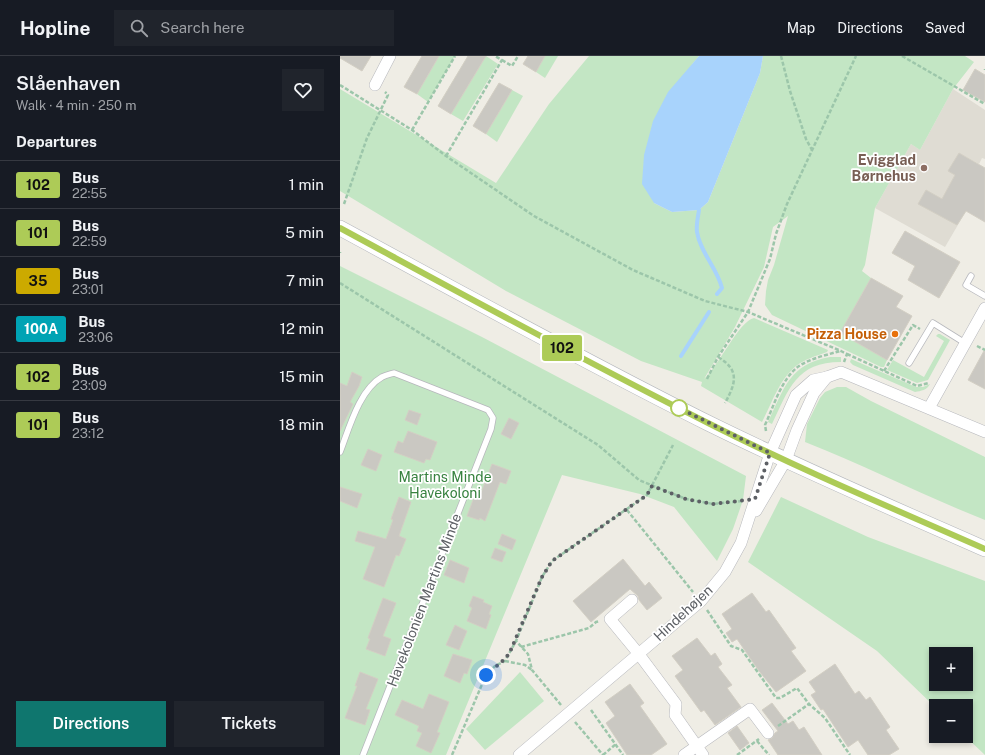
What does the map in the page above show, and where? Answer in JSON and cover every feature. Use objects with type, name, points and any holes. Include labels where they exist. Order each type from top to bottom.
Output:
[{"type":"main road","points":[[340,228],[568,351],[707,422],[770,453],[985,549]]},
{"type":"street","points":[[375,84],[390,56]]},
{"type":"street","points":[[929,408],[985,308]]},
{"type":"street","points":[[841,372],[985,432]]},
{"type":"street","name":"Hindehøjen","points":[[519,755],[701,601],[725,572],[741,543],[770,453],[796,395],[814,380],[841,372]]},
{"type":"street","name":"Hindehøjen","points":[[746,527],[786,460],[797,430],[814,393],[827,377]]},
{"type":"street","points":[[632,600],[610,619],[638,653],[676,704],[675,714],[700,750]]},
{"type":"street","points":[[684,755],[700,750],[750,708],[768,733]]},
{"type":"lane","points":[[971,276],[966,285],[985,296]]},
{"type":"lane","points":[[909,363],[933,323],[965,343]]},
{"type":"lane","name":"Havekolonien Martins Minde","points":[[340,452],[357,408],[366,392],[382,377],[394,373],[488,410],[493,418],[491,429],[363,755]]},
{"type":"path","points":[[412,130],[455,56]]},
{"type":"path","points":[[495,56],[512,66],[518,56]]},
{"type":"path","points":[[781,56],[792,98],[806,139],[812,150]]},
{"type":"path","points":[[707,379],[718,357],[748,312],[770,259],[776,234],[787,204],[856,56]]},
{"type":"path","points":[[902,56],[985,104]]},
{"type":"path","points":[[446,156],[502,60]]},
{"type":"path","points":[[344,204],[367,138],[388,95],[375,84]]},
{"type":"path","points":[[340,85],[412,130],[446,156],[534,216],[633,270],[705,301],[748,312],[847,354],[841,372]]},
{"type":"path","points":[[340,283],[598,445],[640,480],[686,499],[713,504],[755,499]]},
{"type":"path","points":[[884,371],[913,325],[928,333]]},
{"type":"path","points":[[718,357],[727,362],[733,372],[735,382],[725,403]]},
{"type":"path","points":[[452,755],[486,675],[495,666],[505,660],[516,641],[542,577],[552,561],[647,495],[673,445]]},
{"type":"path","points":[[627,510],[701,601],[731,646],[742,650],[776,698],[780,698],[796,688],[809,704],[825,718],[850,755]]},
{"type":"path","points":[[521,647],[589,628],[596,622],[610,619]]},
{"type":"path","points":[[516,641],[528,654],[532,670]]},
{"type":"path","points":[[505,660],[525,665],[532,670],[603,755],[616,744]]},
{"type":"path","points":[[589,708],[623,755]]},
{"type":"path","points":[[757,741],[769,755]]},
{"type":"shaded area","name":"Evigglad Børnehus","points":[[953,89],[985,110],[985,159],[982,158],[979,164],[959,153],[949,171],[955,175],[946,192],[969,206],[945,247],[875,208],[911,144],[920,150]]},
{"type":"green space","points":[[439,56],[455,56],[428,102],[417,94]]},
{"type":"green space","points":[[486,56],[498,64],[463,121],[451,114]]},
{"type":"green space","points":[[545,56],[558,56],[545,78],[536,72]]},
{"type":"green space","points":[[589,56],[699,56],[690,67],[654,203],[672,212],[699,210],[708,202],[760,73],[763,56],[965,56],[974,62],[953,89],[920,150],[911,144],[875,208],[865,265],[862,271],[871,278],[840,333],[887,360],[884,367],[881,367],[772,315],[765,305],[768,280],[774,265],[788,216],[773,227],[764,267],[735,327],[704,379],[716,365],[735,335],[748,321],[754,318],[828,350],[827,352],[803,361],[790,372],[776,392],[762,422],[701,386],[702,382],[641,361],[506,291],[340,191],[340,89],[496,183],[549,104]]},
{"type":"green space","points":[[512,90],[523,96],[497,142],[486,134]]},
{"type":"green space","name":"Martins Minde Havekoloni","points":[[340,266],[482,337],[746,476],[743,500],[733,529],[717,561],[674,507],[640,494],[562,475],[446,755],[340,755]]},
{"type":"green space","points":[[938,334],[950,340],[928,380],[917,383],[887,370],[893,360],[924,377],[944,341],[936,336]]},
{"type":"green space","points":[[830,357],[841,357],[841,362],[826,363],[804,372],[789,389],[772,424],[768,422],[784,389],[797,372],[805,365],[816,360]]},
{"type":"green space","points":[[851,359],[916,387],[923,387],[930,384],[926,389],[915,392],[853,365],[850,362]]},
{"type":"green space","points":[[837,387],[846,387],[871,401],[985,457],[985,520],[805,442],[807,424],[820,398],[825,392]]},
{"type":"green space","points":[[781,497],[868,537],[985,581],[985,755],[972,743],[973,699],[929,699],[929,701],[877,651],[748,562]]},
{"type":"green space","points":[[520,672],[544,701],[485,750],[466,729]]},
{"type":"water","points":[[699,56],[763,56],[760,73],[708,202],[699,210],[672,212],[654,203],[642,184],[644,155],[653,121],[668,92]]},
{"type":"building","points":[[340,56],[371,56],[362,71],[340,58]]},
{"type":"building","points":[[422,56],[439,56],[417,94],[404,87]]},
{"type":"building","points":[[468,56],[486,56],[451,114],[438,106]]},
{"type":"building","points":[[528,56],[545,56],[536,72],[523,64]]},
{"type":"building","points":[[975,69],[985,75],[985,102],[963,90]]},
{"type":"building","points":[[499,83],[512,90],[486,134],[473,126]]},
{"type":"building","points":[[959,153],[985,168],[985,222],[966,211],[957,225],[918,204],[926,190],[942,199],[955,175],[948,171]]},
{"type":"building","points":[[905,231],[960,262],[939,298],[908,280],[915,266],[892,253]]},
{"type":"building","points":[[871,278],[903,296],[896,307],[912,316],[887,360],[840,333]]},
{"type":"building","points":[[985,349],[985,389],[968,380]]},
{"type":"building","points":[[352,372],[362,377],[350,402],[353,404],[340,431],[340,383],[347,386]]},
{"type":"building","points":[[409,410],[421,414],[417,425],[405,420]]},
{"type":"building","points":[[509,418],[519,423],[511,439],[501,434]]},
{"type":"building","points":[[408,431],[437,442],[430,460],[426,459],[424,463],[394,452],[398,441],[403,443]]},
{"type":"building","points":[[368,449],[382,455],[376,471],[361,465]]},
{"type":"building","points":[[492,464],[511,471],[506,484],[500,482],[485,521],[480,518],[479,520],[467,516],[476,492],[481,493]]},
{"type":"building","points":[[340,487],[362,494],[357,508],[340,501]]},
{"type":"building","points":[[399,497],[411,502],[399,536],[406,539],[399,556],[396,555],[384,587],[363,579],[375,547],[355,541],[358,531],[386,539]]},
{"type":"building","points":[[502,534],[516,540],[512,550],[498,544]]},
{"type":"building","points":[[495,548],[506,552],[502,562],[491,558]]},
{"type":"building","points":[[623,559],[645,586],[649,582],[662,598],[647,610],[639,600],[638,596],[630,589],[591,622],[573,601]]},
{"type":"building","points":[[450,560],[469,568],[464,583],[444,575]]},
{"type":"building","points":[[752,593],[766,612],[769,610],[796,648],[791,651],[806,671],[776,692],[759,671],[737,639],[732,642],[726,633],[732,629],[722,614]]},
{"type":"building","points":[[473,596],[484,600],[483,602],[492,606],[489,614],[491,615],[486,629],[467,621],[472,608],[469,606]]},
{"type":"building","points":[[383,598],[396,603],[383,636],[391,639],[385,656],[366,649],[370,639],[368,638]]},
{"type":"building","points":[[455,625],[467,631],[459,650],[446,645]]},
{"type":"building","points":[[697,638],[711,656],[715,653],[722,664],[718,667],[732,685],[727,688],[741,707],[715,725],[704,710],[701,712],[675,676],[683,670],[672,656]]},
{"type":"building","points":[[453,654],[472,660],[467,674],[464,673],[460,683],[444,676]]},
{"type":"building","points":[[835,664],[855,694],[859,691],[866,700],[870,697],[890,727],[886,730],[899,749],[889,755],[868,755],[858,740],[848,747],[823,709],[821,710],[811,695],[816,692],[809,682]]},
{"type":"building","points":[[360,672],[378,679],[366,709],[370,710],[365,725],[345,718],[357,686],[355,686]]},
{"type":"building","points":[[630,684],[644,703],[640,706],[667,744],[651,755],[627,755],[606,723],[615,716],[605,702]]},
{"type":"building","points":[[429,694],[449,702],[437,732],[440,733],[431,753],[416,746],[422,733],[417,731],[419,726],[395,715],[402,700],[423,709]]},
{"type":"building","points":[[772,703],[788,724],[793,721],[799,730],[804,727],[822,755],[778,755],[768,740],[778,731],[762,710]]},
{"type":"building","points":[[737,726],[749,743],[740,750],[728,733]]},
{"type":"waterway","points":[[699,210],[697,232],[701,246],[720,281],[722,288],[717,294]]},
{"type":"waterway","points":[[681,356],[709,312]]},
{"type":"bus line","name":"102","points":[[340,228],[568,351],[707,422],[778,457],[985,549]]},
{"type":"place","name":"Evigglad Børnehus","points":[[924,168]]},
{"type":"place","name":"Pizza House","points":[[895,334]]},
{"type":"route","points":[[486,675],[495,666],[505,660],[510,652],[516,641],[542,577],[552,561],[627,510],[647,495],[652,486],[686,499],[713,504],[755,499],[770,453],[679,408]]}]
